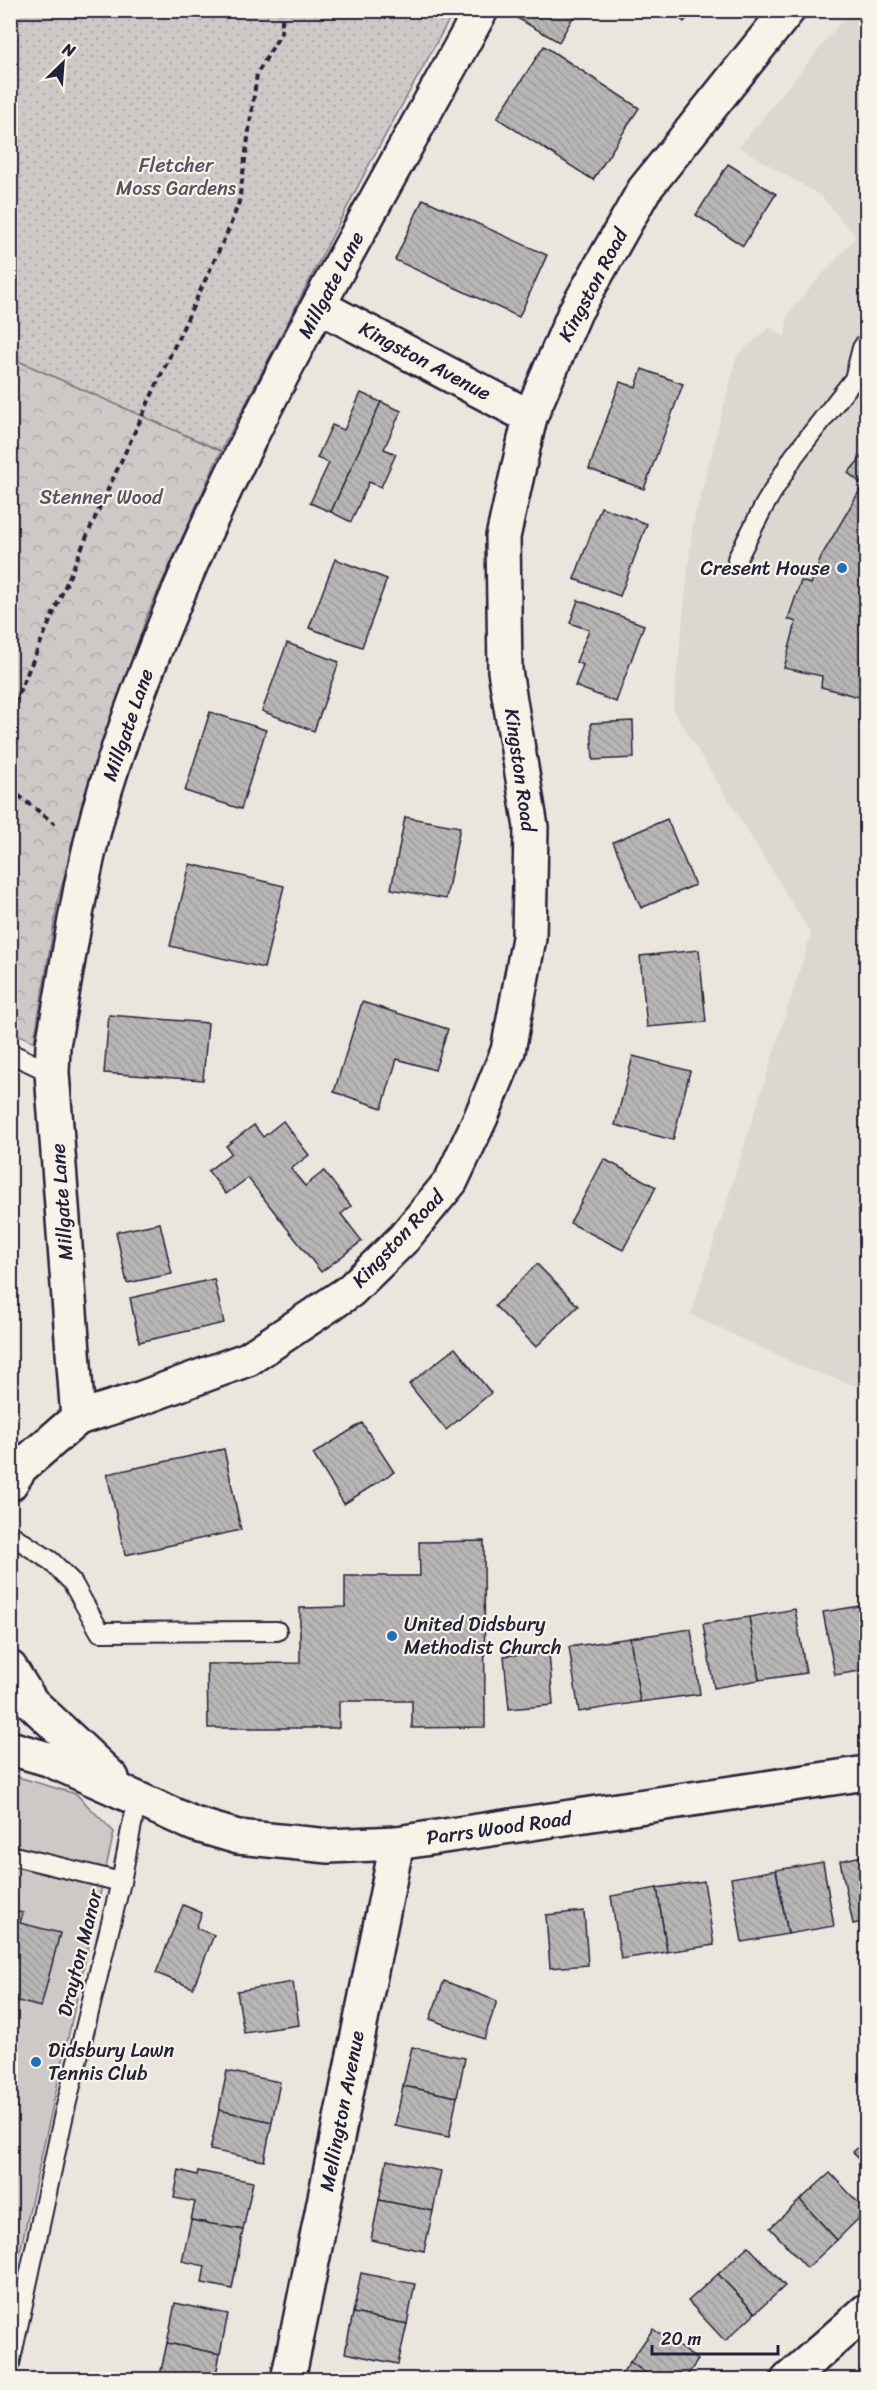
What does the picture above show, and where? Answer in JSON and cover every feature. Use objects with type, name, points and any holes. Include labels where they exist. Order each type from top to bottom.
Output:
[{"type":"street","name":"Millgate Lane","points":[[78,1418],[52,1073],[53,1045],[89,851],[105,790],[145,675],[184,578],[240,459],[319,306],[481,10]]},
{"type":"street","name":"Kingston Road","points":[[78,1418],[139,1399],[248,1359],[350,1291],[404,1238],[451,1181],[481,1117],[508,1050],[529,938],[531,827],[505,671],[503,537],[530,417],[575,312],[644,190],[788,10]]},
{"type":"street","name":"Kingston Avenue","points":[[319,306],[530,417]]},
{"type":"street","points":[[10,1484],[21,1467],[78,1418]]},
{"type":"street","name":"Parrs Wood Road","points":[[10,1668],[31,1702],[102,1770],[137,1798]]},
{"type":"street","name":"Parrs Wood Road","points":[[10,1748],[48,1759],[194,1824],[238,1837],[329,1845],[397,1843],[867,1773]]},
{"type":"street","name":"Mellington Avenue","points":[[288,2379],[397,1843]]},
{"type":"street","points":[[788,2379],[867,2311]]},
{"type":"lane","points":[[736,559],[794,456],[854,379],[862,348],[867,342]]},
{"type":"lane","points":[[10,1053],[52,1073]]},
{"type":"lane","points":[[10,1534],[51,1561],[72,1582],[100,1632],[278,1630]]},
{"type":"lane","name":"Drayton Manor","points":[[10,2364],[64,2114],[121,1882],[137,1798]]},
{"type":"lane","points":[[10,1855],[121,1882]]},
{"type":"path","points":[[10,713],[97,513],[228,231],[239,202],[257,74],[281,33],[283,10]]},
{"type":"path","points":[[10,789],[89,851]]},
{"type":"shaded area","points":[[850,11],[866,11],[866,1389],[806,1369],[691,1315],[811,934],[673,710],[693,524],[737,355],[770,327],[785,337],[788,313],[856,237],[821,196],[739,147]]},
{"type":"green space","name":"Fletcher Moss Gardens","points":[[11,11],[454,11],[370,163],[221,451],[16,360],[11,415]]},
{"type":"green space","name":"Stenner Wood","points":[[16,360],[221,451],[149,611],[95,762],[58,900],[34,1042],[11,1031],[10,415]]},
{"type":"green space","name":"Didsbury Lawn Tennis Club","points":[[11,1775],[76,1794],[114,1832],[11,2292]]},
{"type":"building","points":[[509,10],[577,10],[559,42],[508,13]]},
{"type":"building","points":[[669,10],[694,10],[684,22]]},
{"type":"building","points":[[544,46],[639,108],[593,180],[497,118]]},
{"type":"building","points":[[728,164],[776,194],[743,246],[696,215]]},
{"type":"building","points":[[423,199],[547,255],[519,317],[395,260]]},
{"type":"building","points":[[642,369],[683,384],[644,489],[589,469],[620,382],[636,387]]},
{"type":"building","points":[[361,393],[381,402],[331,512],[310,503],[329,463],[317,458],[332,425],[344,430]]},
{"type":"building","points":[[381,402],[401,411],[384,449],[396,454],[381,487],[369,482],[351,522],[331,512]]},
{"type":"building","name":"Cresent House","points":[[866,452],[866,687],[861,686],[859,697],[821,687],[822,676],[784,668],[796,622],[788,619],[801,581],[811,584],[822,555],[863,485],[848,473]]},
{"type":"building","points":[[601,507],[647,524],[620,596],[574,579]]},
{"type":"building","points":[[335,559],[387,579],[362,647],[309,628]]},
{"type":"building","points":[[578,600],[644,625],[616,702],[575,686],[583,665],[576,662],[589,630],[570,623]]},
{"type":"building","points":[[287,643],[339,662],[314,731],[262,711]]},
{"type":"building","points":[[210,712],[266,730],[241,809],[185,791]]},
{"type":"building","points":[[633,721],[634,758],[593,760],[591,723]]},
{"type":"building","points":[[405,817],[460,827],[446,899],[391,889]]},
{"type":"building","points":[[667,819],[695,885],[641,908],[613,842]]},
{"type":"building","points":[[190,864],[284,886],[264,968],[170,946]]},
{"type":"building","points":[[699,950],[706,1022],[647,1027],[640,956]]},
{"type":"building","points":[[362,1002],[448,1029],[435,1070],[397,1059],[382,1108],[334,1092]]},
{"type":"building","points":[[109,1015],[208,1023],[203,1080],[104,1073]]},
{"type":"building","points":[[633,1056],[690,1071],[673,1140],[615,1125]]},
{"type":"building","points":[[283,1121],[309,1155],[291,1169],[305,1186],[324,1171],[351,1206],[341,1214],[362,1241],[321,1272],[248,1178],[226,1194],[208,1171],[231,1153],[226,1146],[254,1125],[263,1137]]},
{"type":"building","points":[[604,1159],[656,1187],[623,1250],[570,1223]]},
{"type":"building","points":[[160,1223],[172,1274],[127,1283],[116,1232]]},
{"type":"building","points":[[537,1264],[578,1306],[536,1347],[495,1306]]},
{"type":"building","points":[[214,1279],[224,1323],[139,1342],[130,1298]]},
{"type":"building","points":[[455,1348],[491,1393],[446,1430],[409,1384]]},
{"type":"building","points":[[362,1423],[394,1472],[344,1504],[313,1454]]},
{"type":"building","points":[[224,1449],[241,1530],[125,1555],[107,1474]]},
{"type":"building","name":"United Didsbury Methodist Church","points":[[484,1541],[485,1727],[412,1728],[412,1701],[339,1701],[339,1728],[208,1728],[207,1664],[300,1663],[300,1608],[345,1607],[345,1576],[420,1576],[419,1542]]},
{"type":"building","points":[[866,1605],[866,1670],[835,1675],[823,1612]]},
{"type":"building","points":[[795,1609],[806,1673],[759,1680],[749,1617]]},
{"type":"building","points":[[749,1617],[759,1680],[714,1688],[703,1624]]},
{"type":"building","points":[[691,1629],[700,1694],[640,1702],[630,1638]]},
{"type":"building","points":[[630,1638],[640,1702],[579,1712],[569,1647]]},
{"type":"building","points":[[549,1652],[553,1705],[509,1709],[504,1656]]},
{"type":"building","points":[[866,1855],[866,1921],[853,1924],[840,1861]]},
{"type":"building","points":[[823,1862],[834,1926],[788,1934],[776,1870]]},
{"type":"building","points":[[776,1870],[788,1934],[742,1942],[731,1878]]},
{"type":"building","points":[[704,1881],[714,1945],[667,1952],[657,1888]]},
{"type":"building","points":[[657,1888],[667,1952],[621,1959],[611,1896]]},
{"type":"building","points":[[183,1905],[202,1913],[196,1928],[214,1935],[193,1988],[156,1973]]},
{"type":"building","points":[[10,1910],[23,1913],[20,1923],[60,1933],[41,2007],[10,1999]]},
{"type":"building","points":[[584,1911],[588,1965],[550,1968],[546,1915]]},
{"type":"building","points":[[444,1981],[497,2001],[484,2039],[430,2019]]},
{"type":"building","points":[[293,1982],[299,2025],[244,2033],[237,1991]]},
{"type":"building","points":[[412,2047],[465,2058],[457,2097],[403,2086]]},
{"type":"building","points":[[227,2071],[280,2082],[272,2122],[219,2110]]},
{"type":"building","points":[[403,2086],[457,2097],[449,2137],[395,2126]]},
{"type":"building","points":[[219,2110],[272,2122],[264,2161],[210,2150]]},
{"type":"building","points":[[866,2140],[866,2168],[853,2152]]},
{"type":"building","points":[[387,2160],[441,2171],[433,2211],[379,2200]]},
{"type":"building","points":[[179,2170],[197,2175],[198,2171],[253,2182],[243,2230],[191,2220],[195,2202],[174,2198]]},
{"type":"building","points":[[830,2173],[866,2211],[837,2240],[800,2200]]},
{"type":"building","points":[[379,2200],[433,2211],[424,2251],[371,2240]]},
{"type":"building","points":[[800,2200],[837,2240],[807,2268],[770,2228]]},
{"type":"building","points":[[191,2220],[243,2230],[232,2289],[202,2283],[205,2266],[182,2261]]},
{"type":"building","points":[[748,2246],[785,2286],[755,2313],[718,2274]]},
{"type":"building","points":[[361,2273],[415,2284],[407,2324],[353,2313]]},
{"type":"building","points":[[718,2274],[755,2313],[725,2341],[688,2301]]},
{"type":"building","points":[[175,2303],[228,2314],[220,2354],[167,2343]]},
{"type":"building","points":[[353,2313],[407,2324],[398,2364],[345,2353]]},
{"type":"building","points":[[653,2329],[698,2360],[684,2380],[655,2380],[630,2362]]},
{"type":"building","points":[[167,2343],[220,2354],[215,2380],[159,2380]]},
{"type":"building","points":[[630,2362],[655,2380],[617,2380]]},
{"type":"building","points":[[865,2365],[866,2380],[851,2380]]},
{"type":"place","name":"Cresent House","points":[[842,568]]},
{"type":"place","name":"United Didsbury Methodist Church","points":[[392,1636]]},
{"type":"place","name":"Didsbury Lawn Tennis Club","points":[[36,2062]]}]
